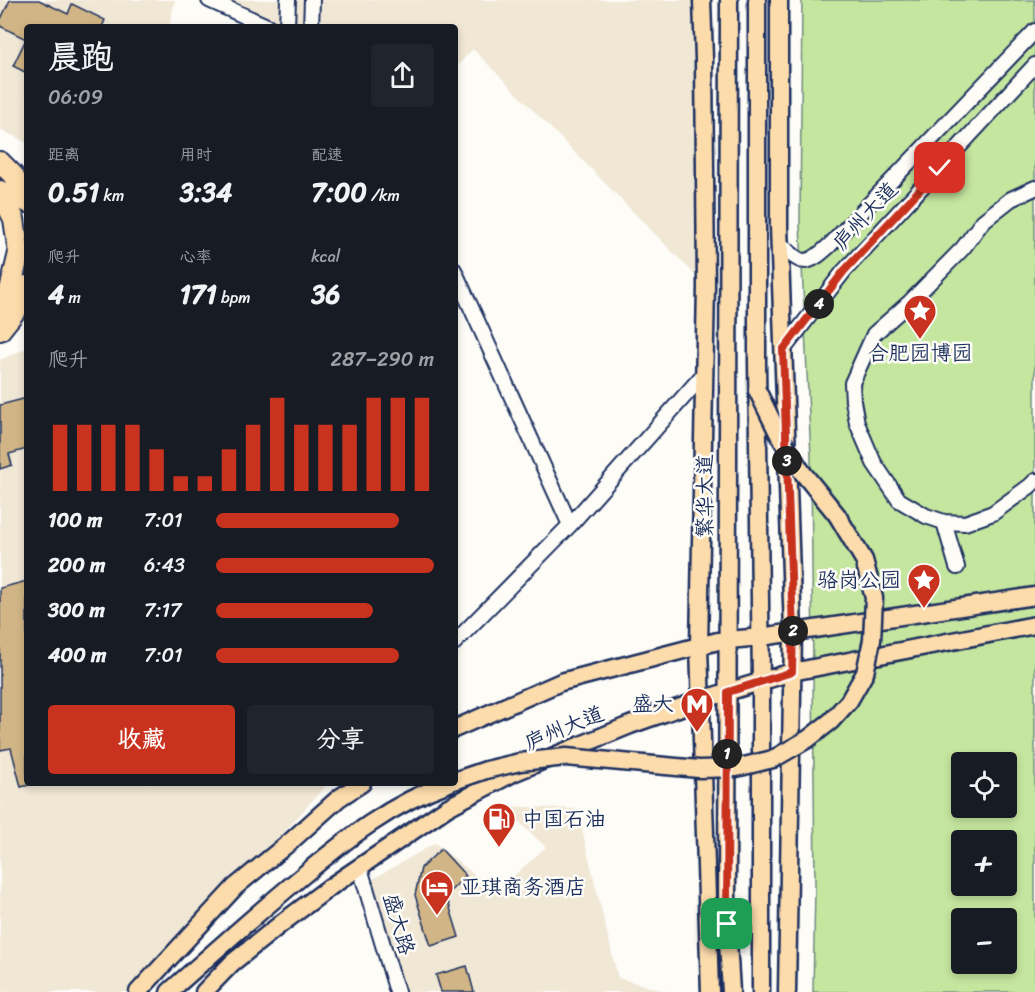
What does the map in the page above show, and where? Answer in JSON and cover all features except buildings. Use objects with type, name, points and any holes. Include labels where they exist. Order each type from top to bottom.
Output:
[{"type":"highway","points":[[0,162],[13,175],[24,196]]},
{"type":"highway","points":[[0,191],[14,219],[19,253],[10,290],[0,306]]},
{"type":"highway","points":[[0,330],[20,305],[24,294]]},
{"type":"main road","points":[[702,0],[706,286],[699,646],[710,992]]},
{"type":"main road","points":[[704,59],[707,0]]},
{"type":"main road","name":"繁华大道","points":[[729,0],[727,924],[731,992]]},
{"type":"main road","points":[[757,0],[757,390],[761,637],[760,992]]},
{"type":"main road","points":[[779,0],[780,243],[793,632],[787,992]]},
{"type":"main road","points":[[458,780],[520,762],[566,757],[699,769],[736,768],[773,759],[808,739],[831,721],[849,701],[865,673],[872,640],[874,598],[864,560],[837,515],[802,472],[780,437],[757,390]]},
{"type":"main road","name":"庐州大道","points":[[458,727],[561,681],[718,641],[761,637],[1035,596]]},
{"type":"main road","name":"庐州大道","points":[[204,992],[232,963],[330,887],[448,807],[515,772],[630,725],[792,672],[1035,626]]},
{"type":"main road","points":[[138,992],[235,888],[354,786]]},
{"type":"main road","points":[[169,992],[260,911],[341,844],[394,807],[441,786]]},
{"type":"street","points":[[210,0],[262,24]]},
{"type":"street","points":[[287,24],[288,0]]},
{"type":"street","points":[[311,24],[312,0]]},
{"type":"street","name":"庐州大道","points":[[780,243],[801,260],[807,262],[815,258],[1035,31]]},
{"type":"street","name":"庐州大道","points":[[783,350],[844,271],[1035,65]]},
{"type":"street","points":[[1035,188],[1011,199],[983,221],[963,248],[910,302],[874,334],[852,383],[858,423],[874,463],[899,500],[926,516],[944,522],[964,523],[993,513],[1035,480]]},
{"type":"street","points":[[458,279],[570,525]]},
{"type":"street","points":[[458,639],[570,525],[704,375]]},
{"type":"street","points":[[944,522],[957,567]]},
{"type":"street","name":"盛大路","points":[[360,868],[397,992]]},
{"type":"shaded area","points":[[0,0],[175,0],[170,24],[24,24],[24,141],[0,129]]},
{"type":"shaded area","points":[[210,0],[702,0],[706,286],[473,49],[458,65],[458,24],[262,24]]},
{"type":"shaded area","points":[[24,349],[24,786],[325,786],[138,992],[0,992],[0,360]]},
{"type":"shaded area","points":[[502,806],[577,809],[618,978],[668,992],[399,992],[368,882],[435,843],[496,892],[546,847]]},
{"type":"green space","name":"骆岗公园","points":[[802,0],[1035,0],[1035,992],[813,992],[815,888],[811,457],[800,224]]},
{"type":"place","name":"合肥园博园","points":[[920,340]]},
{"type":"place","name":"骆岗公园","points":[[924,609]]},
{"type":"place","name":"盛大","points":[[697,733]]},
{"type":"place","name":"中国石油","points":[[499,848]]},
{"type":"place","name":"亚琪商务酒店","points":[[437,916]]},
{"type":"route","points":[[727,924],[728,692],[792,672],[793,632],[783,350],[844,271],[940,168]]}]
